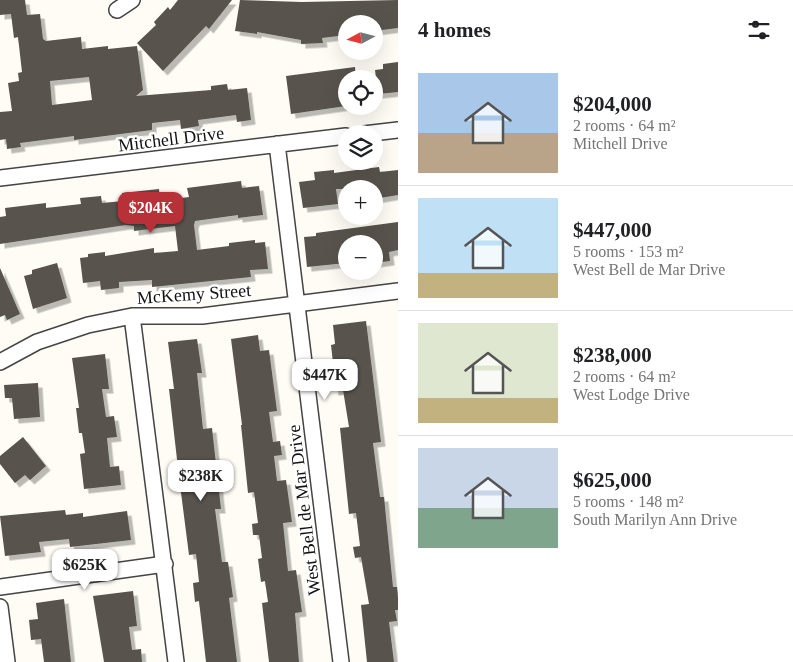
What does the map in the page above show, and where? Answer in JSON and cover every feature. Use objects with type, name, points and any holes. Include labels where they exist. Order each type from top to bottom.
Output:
[{"type":"street","points":[[116,10],[132,0]]},
{"type":"street","points":[[383,132],[398,130]]},
{"type":"street","name":"Mitchell Drive","points":[[0,178],[338,137]]},
{"type":"street","name":"West Bell de Mar Drive","points":[[277,144],[341,662]]},
{"type":"street","name":"McKemy Street","points":[[0,362],[38,342],[54,336],[88,325],[132,316],[202,316],[398,291]]},
{"type":"street","points":[[132,316],[176,662]]},
{"type":"street","points":[[0,587],[165,564]]},
{"type":"street","points":[[0,608],[7,662]]},
{"type":"building","points":[[0,0],[25,0],[27,15],[40,14],[43,39],[46,41],[81,37],[82,49],[108,46],[108,49],[137,46],[143,90],[136,96],[211,90],[211,86],[227,84],[228,90],[247,88],[251,120],[237,122],[236,115],[198,120],[199,126],[181,129],[180,120],[152,123],[152,130],[74,140],[74,136],[20,143],[21,147],[7,149],[6,139],[0,140],[0,112],[12,111],[8,83],[19,81],[18,73],[22,72],[18,37],[14,38],[11,14],[0,15]],"holes":[[[89,77],[92,100],[52,105],[50,81]]]},
{"type":"building","points":[[178,0],[232,0],[209,29],[206,26],[163,71],[137,43],[156,25],[154,22],[168,7],[170,10]]},
{"type":"building","points":[[240,0],[302,2],[398,0],[398,28],[383,30],[383,15],[338,15],[338,36],[322,38],[323,43],[301,44],[301,40],[257,32],[257,34],[235,31]]},
{"type":"building","points":[[398,62],[398,92],[383,94],[383,70],[375,70],[383,69],[383,64]]},
{"type":"building","points":[[355,67],[355,70],[338,70],[338,107],[291,114],[286,76]]},
{"type":"building","points":[[334,170],[334,173],[356,170],[380,170],[380,172],[398,170],[398,195],[383,198],[383,180],[338,180],[338,189],[336,189],[338,204],[303,208],[299,182],[315,180],[314,172]]},
{"type":"building","points":[[241,181],[242,188],[259,186],[263,215],[238,218],[238,215],[195,221],[194,225],[197,250],[229,246],[229,243],[255,240],[255,243],[265,242],[268,269],[250,270],[251,277],[152,287],[152,280],[119,282],[119,288],[101,290],[100,281],[83,283],[80,258],[88,257],[88,254],[105,252],[105,256],[154,248],[154,253],[178,251],[175,226],[134,231],[134,226],[126,225],[0,244],[0,217],[6,216],[5,208],[46,203],[46,208],[81,204],[80,198],[101,196],[102,203],[123,201],[122,193],[159,189],[160,201],[189,197],[187,188]]},
{"type":"building","points":[[398,222],[398,250],[389,252],[390,261],[383,262],[383,235],[338,235],[338,264],[307,267],[304,237],[316,236],[316,233]]},
{"type":"building","points":[[57,263],[67,298],[33,309],[24,276],[32,274],[32,270]]},
{"type":"building","points":[[0,268],[20,314],[7,320],[5,315],[0,317]]},
{"type":"building","points":[[366,321],[381,442],[373,443],[380,497],[384,497],[393,587],[397,587],[398,598],[398,610],[395,610],[397,621],[389,622],[394,662],[367,662],[361,605],[369,604],[361,557],[355,558],[353,547],[360,546],[356,513],[349,514],[340,428],[349,427],[343,390],[334,391],[332,372],[334,372],[331,345],[335,344],[333,325]]},
{"type":"building","points":[[258,335],[260,351],[269,350],[277,411],[269,412],[273,442],[280,441],[282,455],[274,456],[277,481],[286,480],[292,522],[283,523],[288,571],[296,570],[302,612],[295,613],[299,662],[269,662],[262,603],[268,602],[265,581],[261,582],[258,559],[262,558],[259,535],[253,535],[252,524],[258,523],[254,492],[248,493],[231,339]]},
{"type":"building","points":[[197,339],[202,373],[197,373],[203,429],[212,428],[221,509],[215,509],[222,562],[228,562],[233,597],[229,598],[237,662],[206,662],[199,601],[195,602],[193,583],[199,582],[196,554],[189,555],[179,477],[169,389],[174,389],[168,342]]},
{"type":"building","points":[[105,354],[109,389],[102,389],[106,417],[114,416],[117,437],[107,438],[110,467],[119,466],[121,485],[84,489],[80,454],[85,453],[82,433],[79,433],[76,408],[79,408],[72,358]]},
{"type":"building","points":[[38,383],[40,417],[14,419],[12,398],[5,398],[4,385]]},
{"type":"building","points":[[23,437],[46,466],[30,480],[25,475],[15,483],[0,464],[0,456]]},
{"type":"building","points":[[65,510],[66,515],[83,513],[83,517],[127,511],[131,540],[70,547],[69,539],[39,542],[41,552],[5,556],[0,516]]},
{"type":"building","points":[[133,591],[137,626],[129,627],[132,650],[141,649],[142,662],[104,662],[93,596]]},
{"type":"building","points":[[64,599],[71,662],[44,662],[41,639],[31,640],[29,620],[38,619],[36,603]]}]
